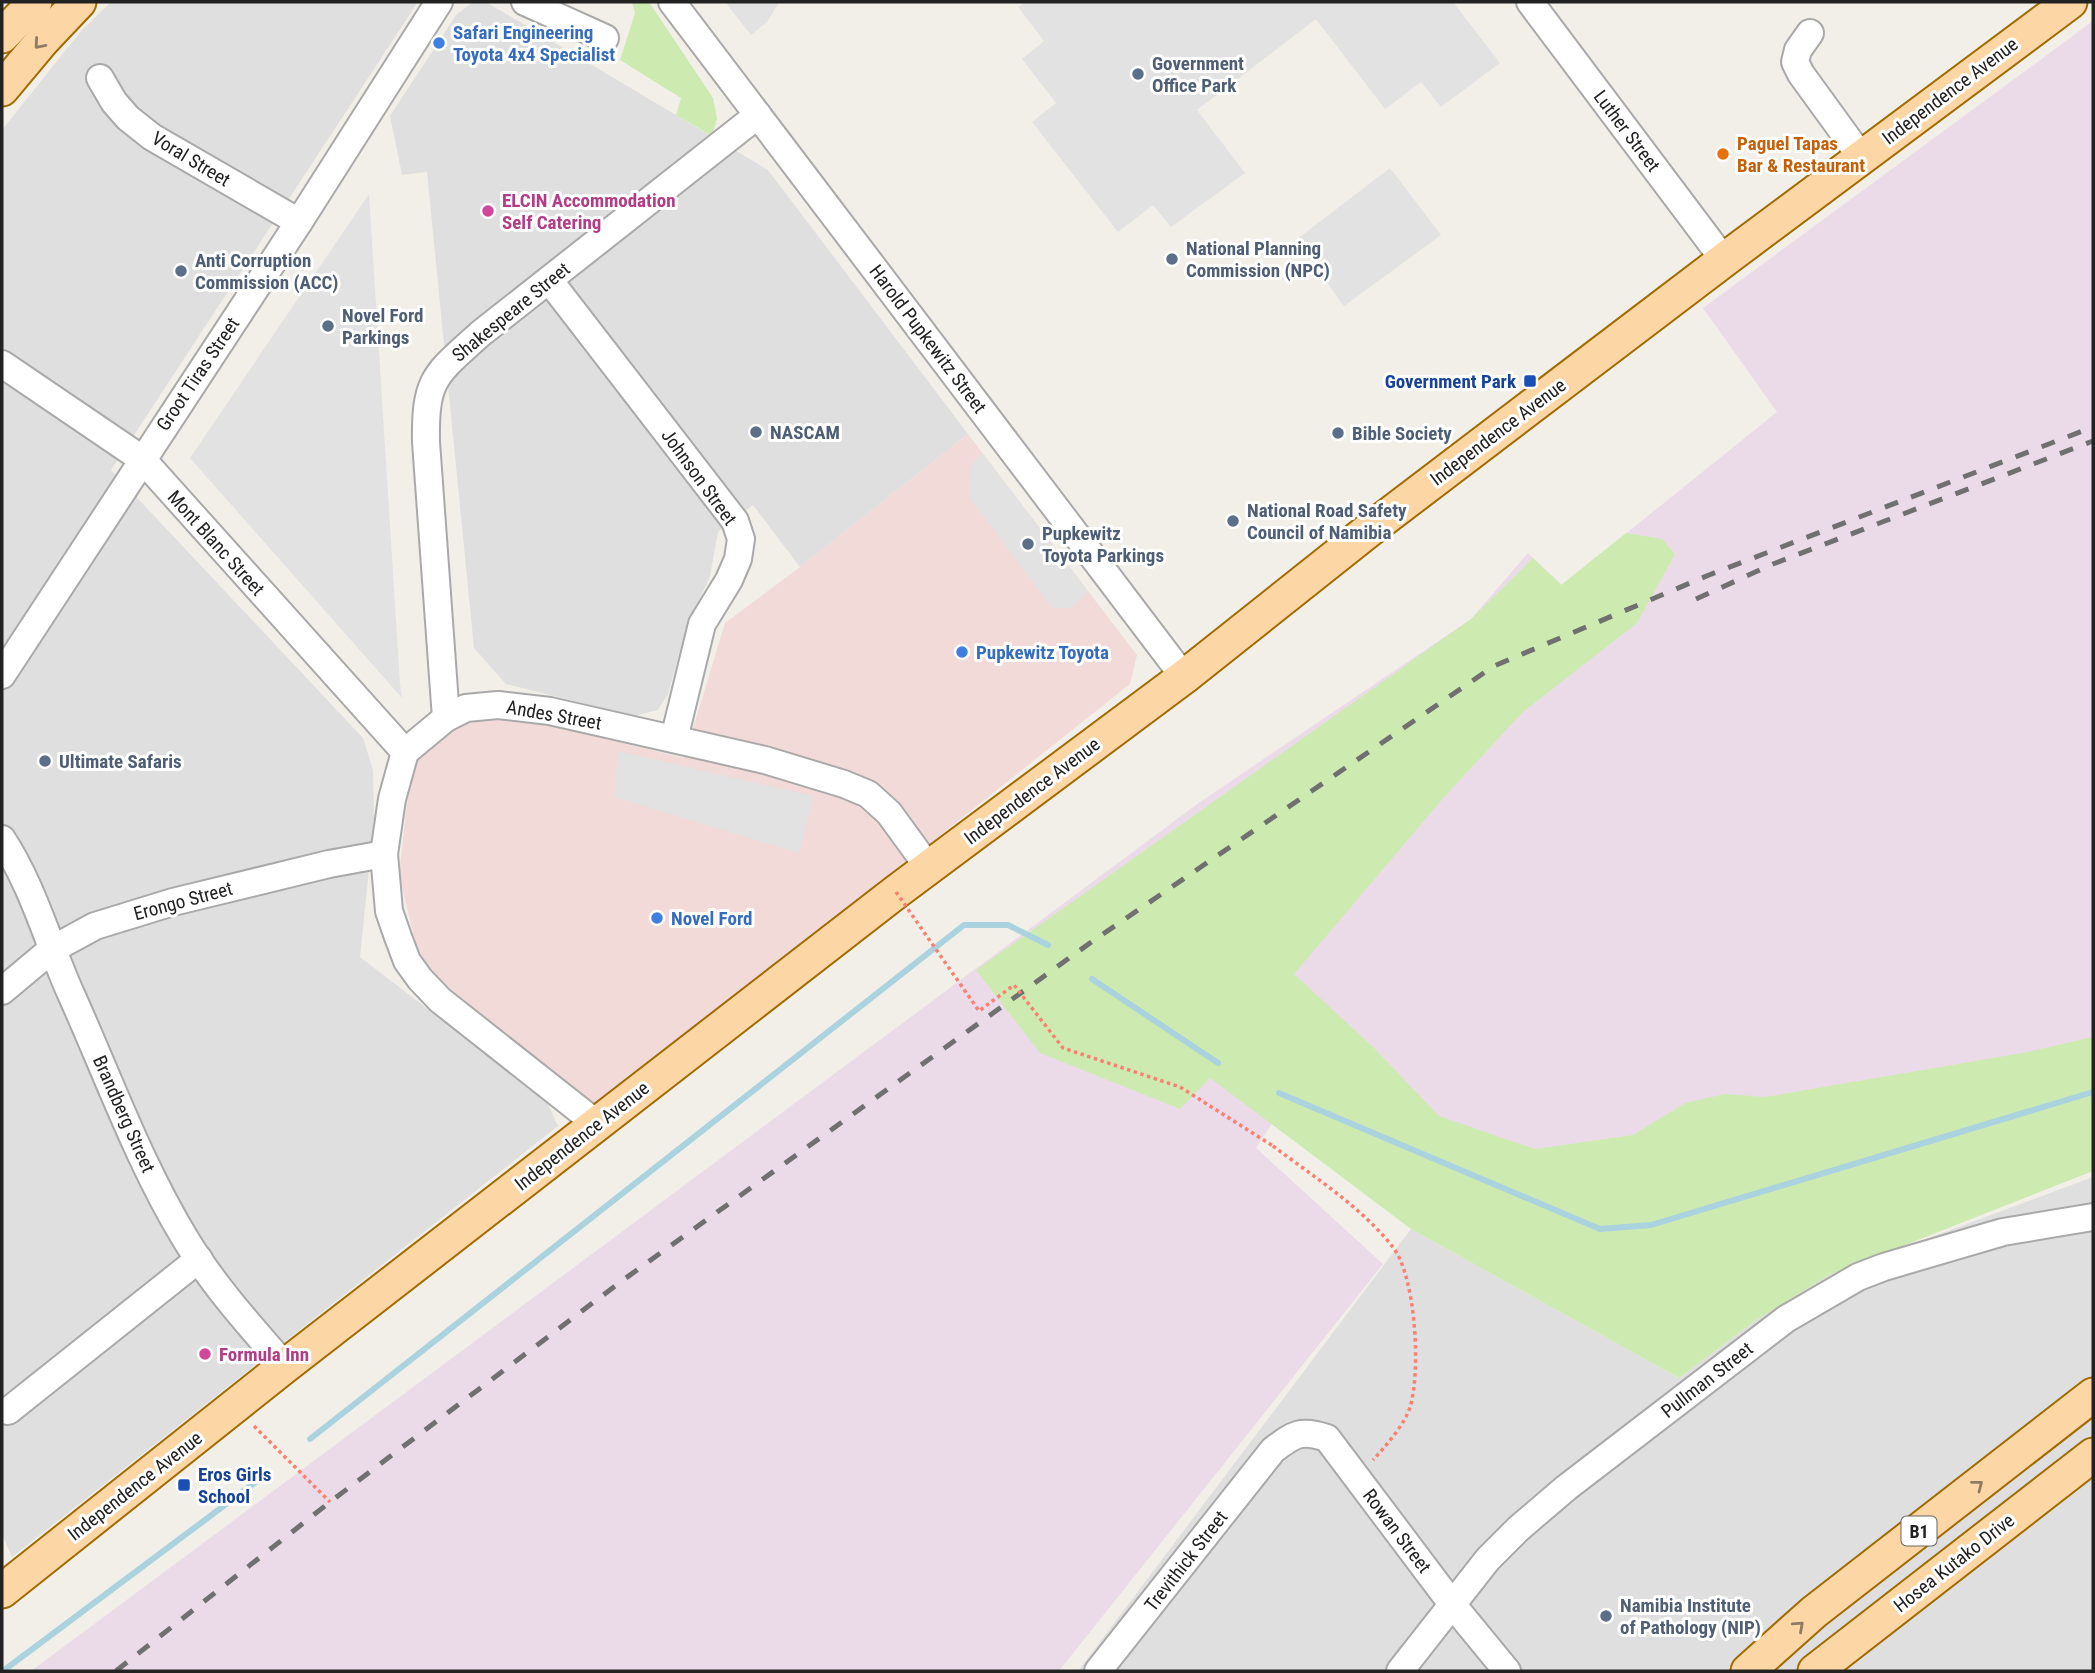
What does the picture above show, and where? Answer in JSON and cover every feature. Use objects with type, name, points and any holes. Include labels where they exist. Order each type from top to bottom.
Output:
[{"type":"main road","points":[[2,36],[34,2]]},
{"type":"main road","points":[[2,89],[79,2]]},
{"type":"main road","name":"Independence Avenue","points":[[2,1590],[285,1366],[896,892],[1184,677],[1369,530],[1724,260],[2070,2]]},
{"type":"main road","name":"B1","points":[[1748,1671],[1814,1612],[2093,1395]]},
{"type":"main road","name":"Hosea Kutako Drive","points":[[1815,1671],[2093,1455]]},
{"type":"street","name":"Groot Tiras Street","points":[[2,675],[299,222],[439,2]]},
{"type":"street","points":[[525,2],[605,38]]},
{"type":"street","name":"Harold Pupkewitz Street","points":[[672,2],[1184,677]]},
{"type":"street","name":"Luther Street","points":[[1530,2],[1724,260]]},
{"type":"street","points":[[1810,33],[1798,50],[1795,62],[1862,158]]},
{"type":"street","name":"Voral Street","points":[[100,78],[114,102],[128,118],[152,137],[299,222]]},
{"type":"street","name":"Shakespeare Street","points":[[446,718],[426,442],[426,410],[431,385],[444,367],[480,334],[758,115]]},
{"type":"street","name":"Johnson Street","points":[[549,280],[735,521],[741,539],[734,570],[702,624],[674,739]]},
{"type":"street","name":"Mont Blanc Street","points":[[2,364],[142,459],[405,752]]},
{"type":"street","name":"Andes Street","points":[[405,752],[446,718],[466,708],[498,705],[550,711],[765,760],[844,784],[868,794],[889,813],[929,868]]},
{"type":"street","points":[[405,752],[392,799],[384,854],[389,911],[407,961],[440,1000],[597,1124]]},
{"type":"street","name":"Brandberg Street","points":[[2,839],[13,855],[31,895],[51,950],[157,1188],[199,1259],[241,1315],[285,1366]]},
{"type":"street","name":"Erongo Street","points":[[2,991],[51,950],[95,926],[173,902],[329,864],[384,854]]},
{"type":"street","name":"Pullman Street","points":[[1400,1671],[1488,1559],[1518,1529],[1609,1455],[1800,1310],[1858,1277],[1884,1267],[2003,1232],[2093,1217]]},
{"type":"street","points":[[8,1411],[199,1259]]},
{"type":"street","name":"Rowan Street","points":[[1273,1450],[1291,1436],[1309,1432],[1327,1438],[1452,1604],[1507,1671]]},
{"type":"street","name":"Trevithick Street","points":[[1098,1671],[1273,1450]]},
{"type":"path","points":[[896,892],[979,1011],[1014,985],[1063,1048],[1180,1087],[1273,1146],[1362,1214],[1395,1248],[1412,1293],[1415,1356],[1410,1408],[1385,1447],[1357,1478]]},
{"type":"path","points":[[235,1407],[330,1502]]},
{"type":"shaded area","points":[[111,2],[418,2],[111,470],[363,738],[373,770],[374,820],[360,957],[546,1100],[558,1126],[12,1557],[2,1534],[2,130],[81,31]]},
{"type":"shaded area","points":[[473,2],[486,2],[768,170],[968,434],[800,567],[753,505],[718,532],[710,576],[685,632],[668,694],[658,710],[635,716],[506,684],[474,648],[427,172],[402,175],[390,116],[456,15]]},
{"type":"shaded area","points":[[725,2],[779,2],[767,22],[751,35]]},
{"type":"shaded area","points":[[1025,2],[1453,2],[1500,63],[1441,107],[1421,82],[1385,109],[1316,19],[1197,110],[1245,173],[1171,227],[1153,205],[1118,232],[1032,122],[1056,103],[1022,59],[1044,41],[1018,7]]},
{"type":"shaded area","points":[[2093,21],[2093,1108],[1615,1226],[1284,1105],[1256,1148],[1383,1264],[1059,1671],[31,1671],[1200,802],[1471,619],[1528,553],[1562,585],[1777,412],[1703,308]]},
{"type":"shaded area","points":[[1390,168],[1441,235],[1344,306],[1296,240]]},
{"type":"shaded area","name":"Novel Ford Parkings","points":[[369,194],[400,684],[402,698],[190,458]]},
{"type":"shaded area","points":[[968,434],[1137,655],[1130,684],[595,1110],[438,978],[417,949],[399,875],[412,760],[456,726],[490,719],[552,726],[684,758],[725,623]]},
{"type":"shaded area","name":"Pupkewitz Toyota Parkings","points":[[982,453],[1088,591],[1071,608],[1052,608],[969,497],[970,467]]},
{"type":"shaded area","points":[[618,751],[813,796],[799,853],[614,797]]},
{"type":"shaded area","points":[[2093,1177],[2093,1671],[1078,1671],[1411,1229],[1679,1378],[1756,1320],[1829,1275]]},
{"type":"green space","points":[[632,2],[649,2],[713,98],[717,119],[712,136],[676,115],[681,98],[620,60],[635,13]]},
{"type":"green space","points":[[1626,533],[1662,539],[1675,554],[1637,623],[1523,712],[1445,796],[1294,974],[1374,1048],[1439,1116],[1535,1149],[1633,1135],[1685,1103],[1725,1094],[1765,1097],[2028,1052],[2093,1037],[2093,1171],[1829,1275],[1756,1320],[1679,1378],[1411,1229],[1210,1078],[1180,1109],[1040,1053],[976,970],[1471,619],[1533,558],[1561,585]]},
{"type":"waterway","points":[[310,1439],[964,925],[1008,925],[1048,945]]},
{"type":"waterway","points":[[1092,979],[1218,1063]]},
{"type":"waterway","points":[[1279,1093],[1600,1229],[1651,1225],[2093,1092]]},
{"type":"waterway","points":[[3,1671],[257,1481]]},
{"type":"railway","points":[[116,1671],[330,1502],[619,1283],[1090,943],[1494,666],[1709,575],[2093,427]]},
{"type":"railway","points":[[1696,599],[1773,564],[2093,441]]},
{"type":"place","name":"Safari Engineering Toyota 4x4 Specialist","points":[[439,43]]},
{"type":"place","name":"Government Office Park","points":[[1138,74]]},
{"type":"place","name":"Paguel Tapas Bar & Restaurant","points":[[1723,154]]},
{"type":"place","name":"ELCIN Accommodation Self Catering","points":[[488,211]]},
{"type":"place","name":"National Planning Commission (NPC)","points":[[1172,259]]},
{"type":"place","name":"Anti Corruption Commission (ACC)","points":[[181,271]]},
{"type":"place","name":"Novel Ford Parkings","points":[[328,326]]},
{"type":"place","name":"Government Park","points":[[1530,381]]},
{"type":"place","name":"NASCAM","points":[[756,432]]},
{"type":"place","name":"Bible Society","points":[[1338,433]]},
{"type":"place","name":"National Road Safety Council of Namibia","points":[[1233,521]]},
{"type":"place","name":"Pupkewitz Toyota Parkings","points":[[1028,544]]},
{"type":"place","name":"Pupkewitz Toyota","points":[[962,652]]},
{"type":"place","name":"Ultimate Safaris","points":[[45,761]]},
{"type":"place","name":"Novel Ford","points":[[657,918]]},
{"type":"place","name":"Formula Inn","points":[[205,1354]]},
{"type":"place","name":"Eros Girls School","points":[[184,1485]]},
{"type":"place","name":"Namibia Institute of Pathology (NIP)","points":[[1606,1616]]}]
